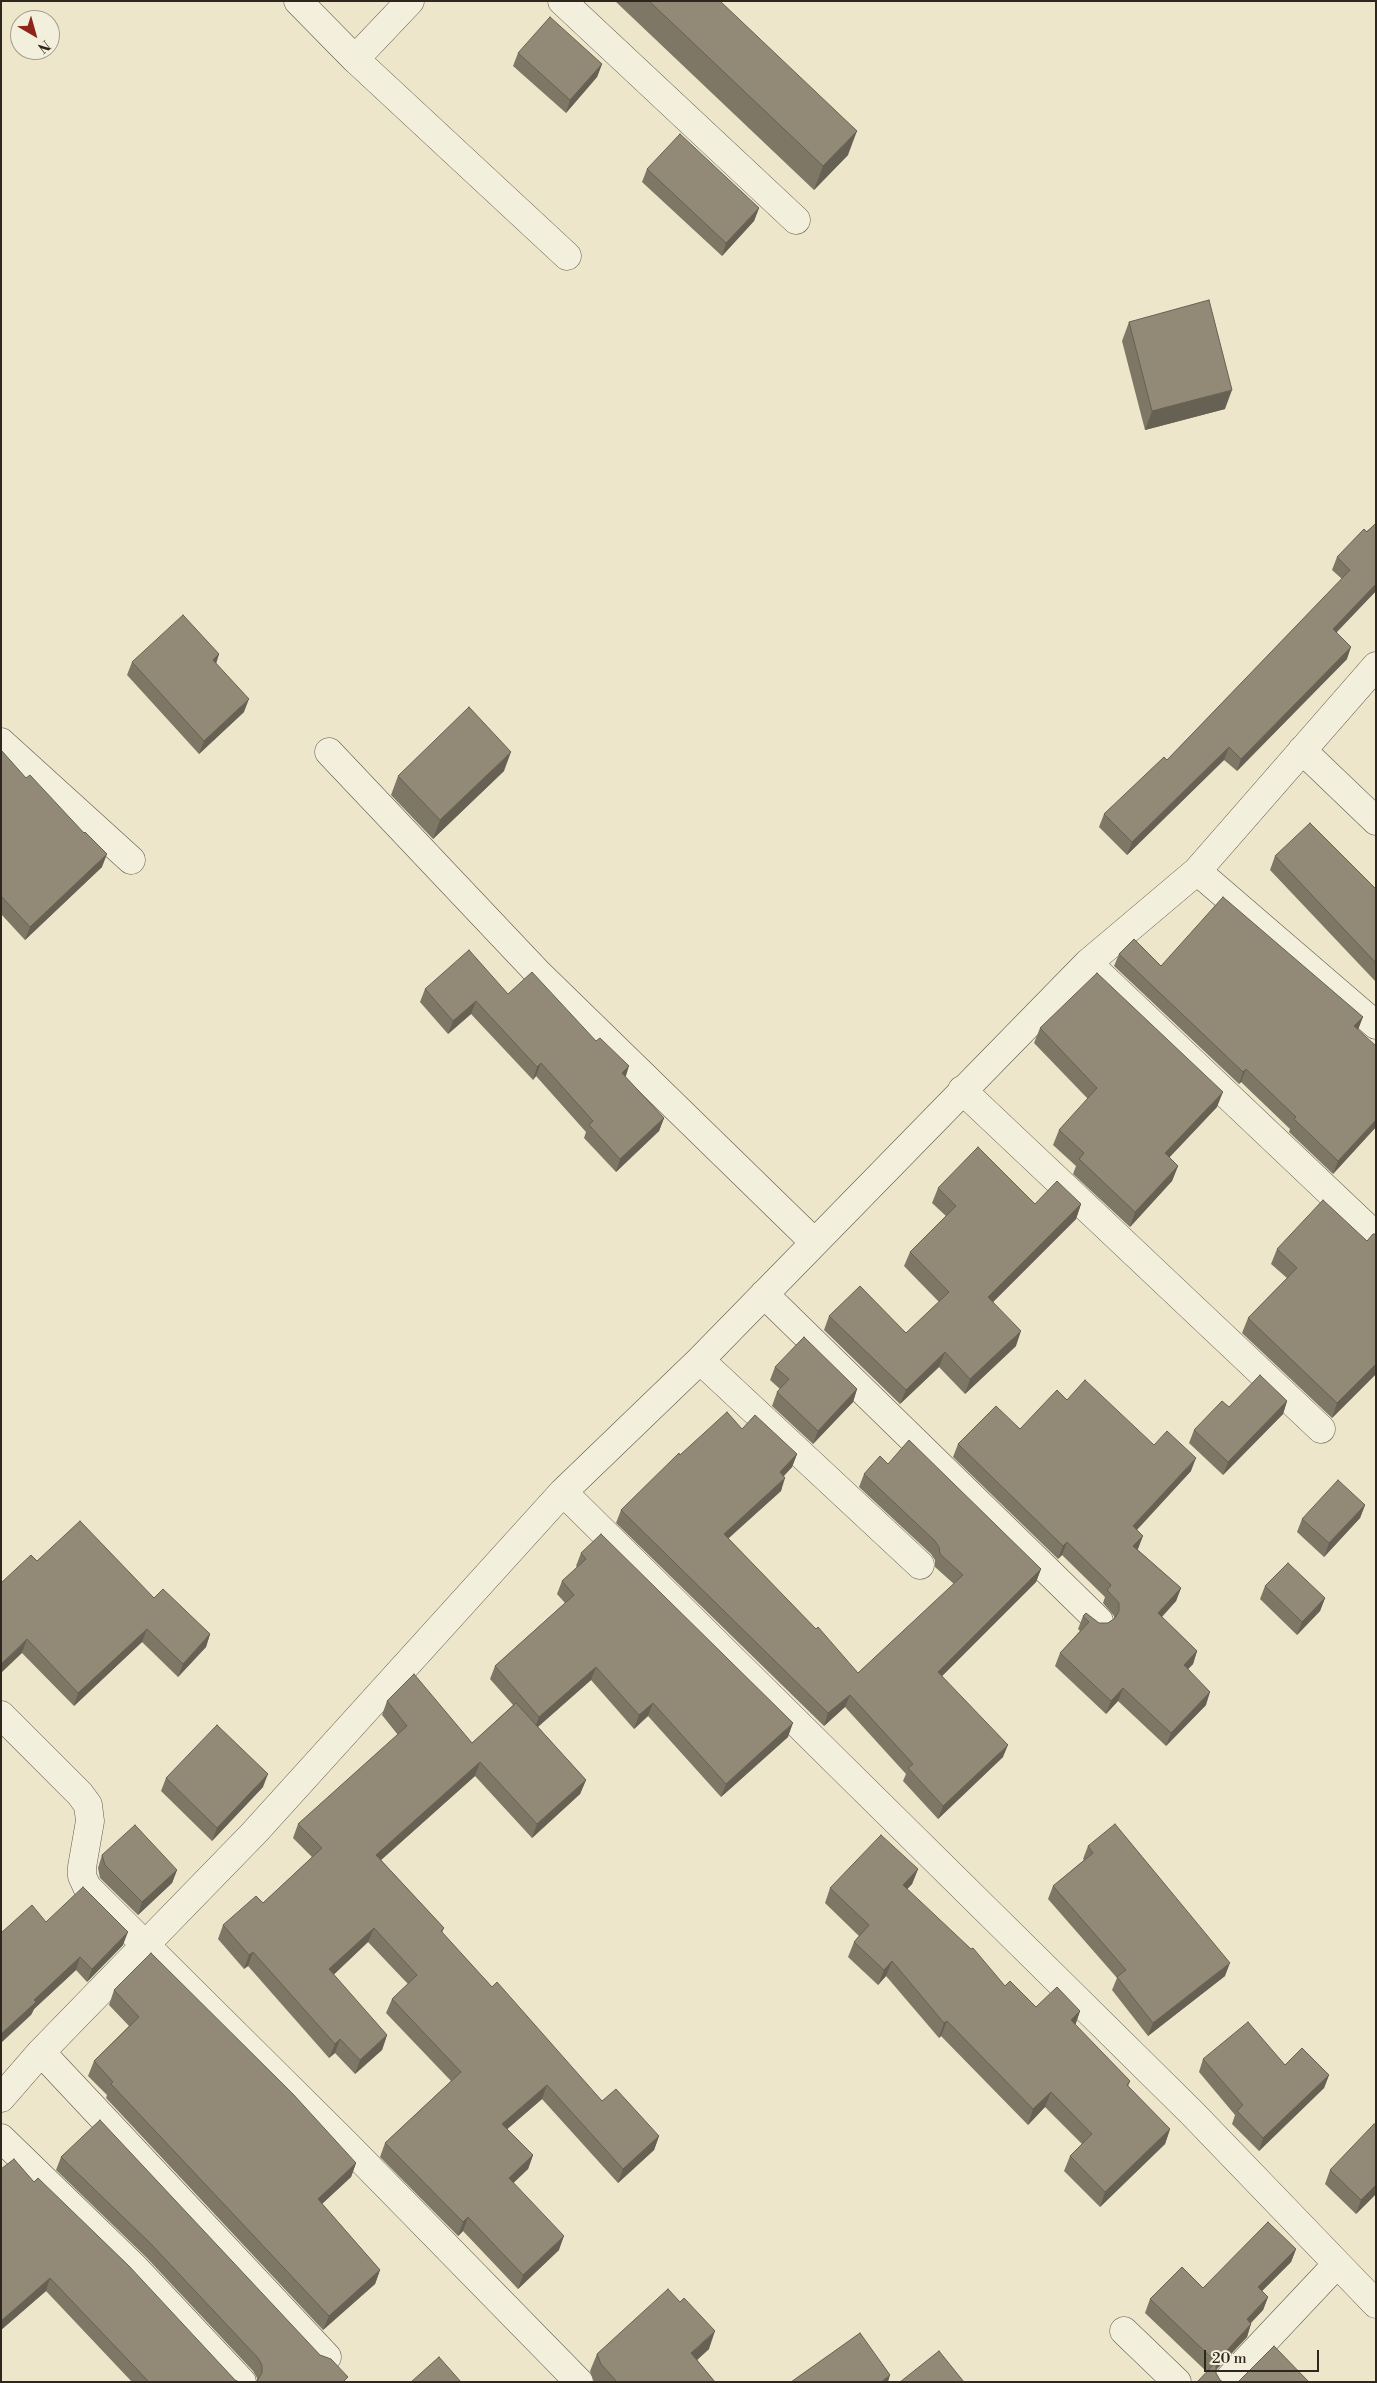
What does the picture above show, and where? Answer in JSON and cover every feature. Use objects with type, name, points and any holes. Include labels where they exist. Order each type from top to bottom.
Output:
[{"type":"street","points":[[298,1],[355,59],[567,256]]},
{"type":"street","points":[[355,59],[410,1]]},
{"type":"street","points":[[562,1],[796,220]]},
{"type":"street","points":[[1,2098],[41,2052],[254,1833],[563,1492],[700,1360],[1088,963],[1197,871],[1376,666]]},
{"type":"street","points":[[1,742],[131,860]]},
{"type":"street","points":[[1302,750],[1376,821]]},
{"type":"street","points":[[329,752],[539,974],[814,1242]]},
{"type":"street","points":[[1197,871],[1376,1025]]},
{"type":"street","points":[[1088,963],[1376,1236]]},
{"type":"street","points":[[962,1090],[1321,1429]]},
{"type":"street","points":[[764,1294],[1098,1621]]},
{"type":"street","points":[[700,1360],[920,1565]]},
{"type":"street","points":[[563,1492],[1192,2113],[1376,2304]]},
{"type":"street","points":[[1,1715],[80,1794],[88,1805],[90,1821],[82,1867],[82,1876],[87,1887],[579,2382]]},
{"type":"street","points":[[41,2052],[327,2357]]},
{"type":"street","points":[[1,2138],[135,2268],[242,2382]]},
{"type":"street","points":[[1226,2382],[1337,2264]]},
{"type":"street","points":[[1124,2331],[1177,2382]]},
{"type":"building","points":[[649,1],[720,1],[857,131],[823,166]]},
{"type":"building","points":[[550,17],[602,64],[570,100],[518,53]]},
{"type":"building","points":[[680,134],[759,208],[726,243],[647,169]]},
{"type":"building","points":[[1209,300],[1232,390],[1152,411],[1129,322]]},
{"type":"building","points":[[1376,523],[1376,584],[1333,629],[1351,647],[1241,759],[1229,747],[1132,842],[1104,814],[1164,757],[1167,760],[1350,570],[1337,557],[1364,529],[1367,532]]},
{"type":"building","points":[[183,615],[219,654],[213,660],[249,699],[204,741],[132,662]]},
{"type":"building","points":[[469,707],[511,752],[440,820],[398,776]]},
{"type":"building","points":[[1,750],[26,778],[30,775],[84,833],[107,854],[30,927],[1,896]]},
{"type":"building","points":[[1310,823],[1376,889],[1376,963],[1275,856]]},
{"type":"building","points":[[1223,897],[1363,1017],[1354,1026],[1376,1046],[1376,1120],[1338,1161],[1246,1069],[1243,1072],[1119,954],[1134,939],[1161,966]]},
{"type":"building","points":[[469,950],[508,994],[532,972],[596,1041],[600,1038],[629,1066],[622,1073],[664,1118],[620,1159],[589,1125],[593,1121],[541,1063],[537,1067],[476,1001],[453,1021],[425,989]]},
{"type":"building","points":[[1097,973],[1223,1092],[1165,1153],[1178,1166],[1135,1212],[1079,1159],[1084,1153],[1059,1130],[1097,1088],[1040,1028]]},
{"type":"building","points":[[978,1147],[1035,1204],[1057,1181],[1081,1204],[988,1297],[1021,1331],[970,1379],[945,1352],[906,1390],[829,1316],[860,1286],[906,1333],[949,1292],[910,1252],[956,1206],[938,1188]]},
{"type":"building","points":[[1323,1200],[1367,1241],[1373,1234],[1376,1234],[1376,1364],[1337,1403],[1248,1318],[1297,1268],[1277,1249]]},
{"type":"building","points":[[804,1337],[857,1389],[818,1431],[777,1392],[789,1379],[775,1367]]},
{"type":"building","points":[[1260,1375],[1287,1401],[1228,1462],[1194,1430],[1222,1401],[1229,1407]]},
{"type":"building","points":[[1085,1380],[1154,1445],[1167,1431],[1196,1458],[1133,1526],[1143,1536],[1133,1546],[1181,1588],[1158,1613],[1197,1651],[1184,1665],[1210,1692],[1171,1733],[1123,1688],[1111,1701],[1060,1653],[1089,1622],[1083,1616],[1086,1613],[1099,1623],[1108,1623],[1115,1618],[1119,1611],[1119,1603],[1107,1590],[1111,1585],[1067,1542],[1063,1546],[958,1444],[996,1406],[1020,1429],[1057,1390],[1067,1400]]},
{"type":"building","points":[[727,1412],[742,1429],[755,1415],[797,1454],[780,1472],[785,1478],[724,1534],[816,1629],[818,1627],[858,1673],[963,1575],[940,1554],[939,1547],[935,1541],[864,1474],[880,1456],[888,1464],[909,1440],[1041,1569],[938,1672],[1008,1745],[943,1806],[908,1768],[913,1764],[850,1695],[828,1713],[621,1510],[679,1453],[680,1455]]},
{"type":"building","points":[[1338,1480],[1365,1505],[1329,1543],[1302,1519]]},
{"type":"building","points":[[80,1521],[154,1598],[163,1589],[210,1634],[183,1664],[147,1629],[78,1693],[27,1639],[1,1664],[1,1583],[31,1555],[37,1561]]},
{"type":"building","points":[[601,1534],[793,1723],[726,1784],[653,1703],[639,1715],[596,1667],[539,1717],[495,1666],[574,1595],[562,1581],[586,1559],[581,1553]]},
{"type":"building","points":[[1288,1563],[1325,1598],[1302,1622],[1265,1586]]},
{"type":"building","points":[[414,1674],[472,1743],[516,1703],[586,1780],[537,1824],[480,1762],[376,1855],[444,1928],[441,1931],[492,1987],[497,1982],[602,2101],[616,2089],[659,2136],[623,2169],[547,2085],[502,2124],[533,2155],[509,2178],[564,2236],[523,2275],[468,2217],[463,2222],[385,2143],[461,2072],[392,1999],[417,1975],[374,1928],[329,1969],[387,2035],[360,2060],[340,2039],[335,2044],[253,1952],[249,1955],[223,1925],[256,1896],[263,1903],[322,1848],[298,1824],[407,1726],[387,1701]]},
{"type":"building","points":[[217,1725],[268,1774],[217,1828],[166,1778]]},
{"type":"building","points":[[1115,1824],[1230,1963],[1153,2023],[1117,1977],[1126,1970],[1053,1886],[1093,1853],[1088,1846]]},
{"type":"building","points":[[135,1825],[177,1870],[142,1902],[105,1865],[102,1855]]},
{"type":"building","points":[[881,1835],[918,1869],[903,1885],[971,1949],[973,1948],[1005,1986],[1010,1981],[1036,2007],[1057,1987],[1080,2011],[1071,2020],[1130,2081],[1127,2085],[1170,2129],[1105,2192],[1070,2156],[1092,2134],[1051,2092],[1033,2109],[947,2021],[944,2023],[892,1961],[884,1970],[854,1942],[869,1925],[830,1888]]},
{"type":"building","points":[[83,1887],[128,1932],[92,1969],[80,1957],[34,2000],[36,2002],[1,2034],[1,1933],[32,1905],[46,1922]]},
{"type":"building","points":[[151,1953],[293,2094],[356,2163],[318,2199],[380,2270],[329,2316],[111,2084],[113,2082],[94,2061],[139,2017],[114,1990]]},
{"type":"building","points":[[1248,2022],[1285,2065],[1302,2048],[1329,2075],[1263,2138],[1237,2111],[1243,2105],[1203,2059]]},
{"type":"building","points":[[100,2120],[320,2355],[331,2359],[348,2377],[343,2382],[255,2382],[262,2373],[262,2365],[258,2358],[151,2244],[61,2157]]},
{"type":"building","points":[[1374,2124],[1376,2125],[1376,2185],[1361,2200],[1330,2170]]},
{"type":"building","points":[[14,2159],[34,2182],[38,2178],[129,2266],[235,2380],[239,2382],[149,2382],[50,2278],[1,2321],[1,2169]]},
{"type":"building","points":[[1268,2222],[1296,2249],[1258,2287],[1268,2297],[1247,2319],[1251,2324],[1219,2359],[1216,2373],[1223,2382],[1197,2382],[1216,2362],[1150,2299],[1182,2267],[1203,2288]]},
{"type":"building","points":[[668,2289],[680,2302],[684,2298],[715,2331],[691,2353],[715,2382],[617,2382],[601,2364],[597,2354]]},
{"type":"building","points":[[860,2333],[890,2375],[881,2382],[791,2382]]},
{"type":"building","points":[[1274,2346],[1309,2382],[1238,2382]]},
{"type":"building","points":[[939,2351],[964,2382],[900,2382]]},
{"type":"building","points":[[439,2357],[461,2382],[411,2382]]}]
